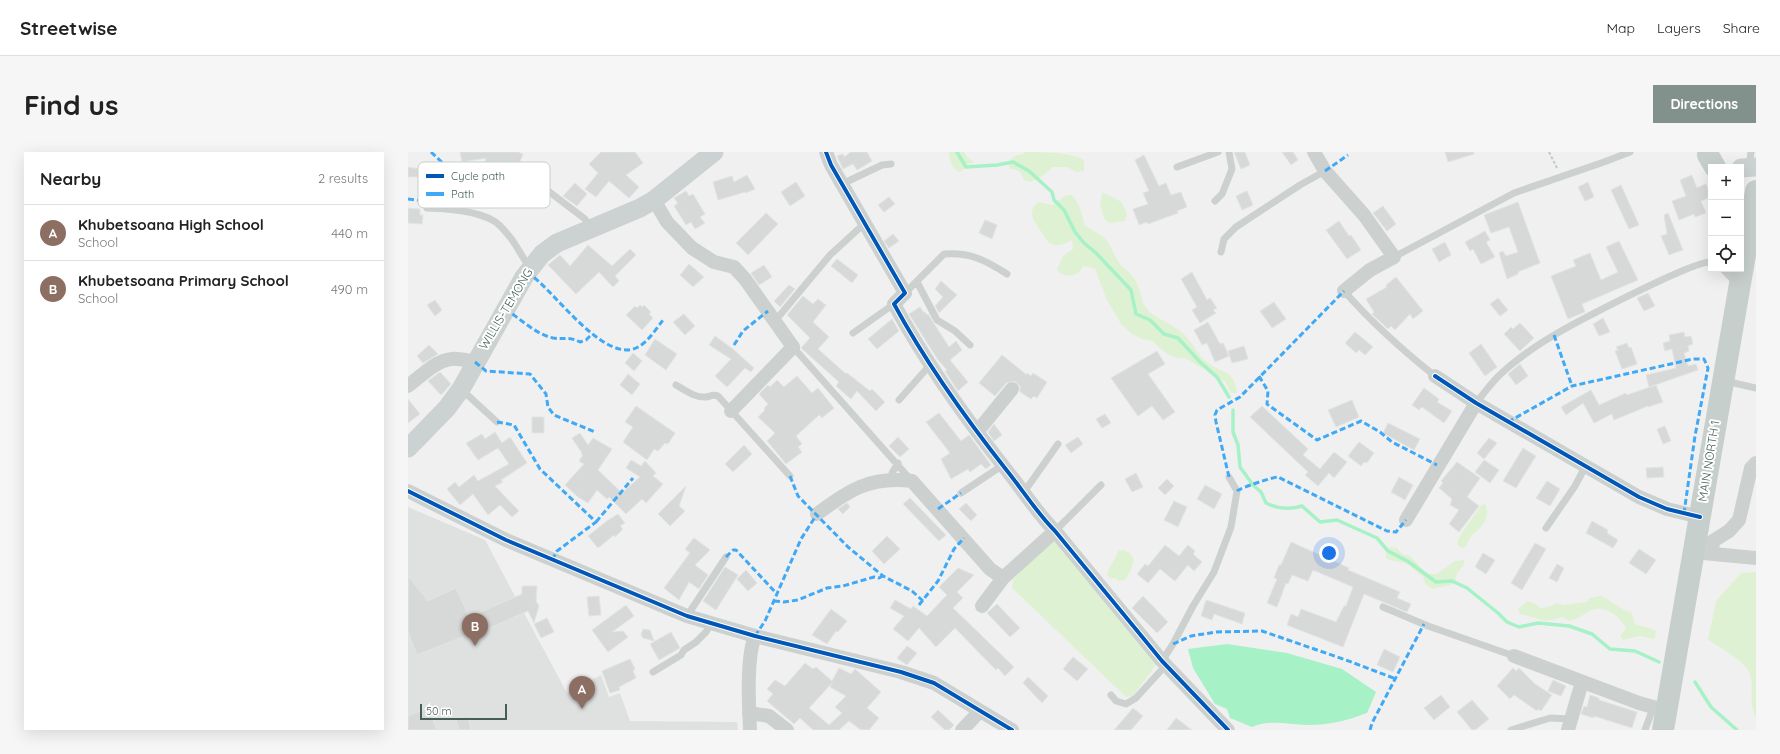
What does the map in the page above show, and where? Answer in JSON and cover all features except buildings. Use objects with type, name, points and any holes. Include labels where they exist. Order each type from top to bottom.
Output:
[{"type":"main road","name":"WILLIS-TEMONG","points":[[408,448],[447,408],[461,389],[475,362],[530,268],[542,254],[557,244],[613,221],[654,200],[712,152]]},
{"type":"main road","points":[[1710,158],[1721,164]]},
{"type":"main road","name":"MAIN NORTH 1","points":[[1743,236],[1756,191]]},
{"type":"main road","name":"MAIN NORTH 1","points":[[1661,716],[1703,553],[1700,517],[1740,288],[1741,272]]},
{"type":"street","points":[[826,152],[831,165],[885,261],[905,293],[894,304],[930,365],[977,432],[1040,515],[1056,531],[1164,663],[1228,730]]},
{"type":"street","points":[[1314,152],[1325,171],[1364,215],[1394,257],[1370,270],[1344,291]]},
{"type":"street","points":[[654,200],[667,222],[692,248],[714,262],[734,267],[745,279],[793,347],[731,411]]},
{"type":"street","points":[[408,386],[432,368],[446,360],[453,359],[475,362]]},
{"type":"street","points":[[1435,376],[1476,403],[1584,467],[1639,497],[1667,508],[1700,517]]},
{"type":"street","points":[[977,432],[1012,389]]},
{"type":"street","points":[[1406,520],[1476,403]]},
{"type":"street","points":[[1703,553],[1713,541],[1729,531],[1739,520],[1751,468],[1756,463]]},
{"type":"street","points":[[817,514],[843,494],[875,481],[891,479],[912,481],[990,569],[1003,578]]},
{"type":"street","points":[[408,492],[506,540],[687,616],[755,636],[901,672],[934,683],[1012,730]]},
{"type":"street","points":[[982,606],[1003,578],[1056,531]]},
{"type":"street","points":[[1703,553],[1756,558]]},
{"type":"street","points":[[750,730],[750,660],[752,644],[755,636]]},
{"type":"street","points":[[1514,656],[1582,682],[1661,716]]},
{"type":"street","points":[[1570,724],[1582,682]]},
{"type":"street","points":[[962,730],[980,711]]},
{"type":"street","points":[[749,713],[769,716],[787,730]]},
{"type":"lane","points":[[1177,167],[1218,152]]},
{"type":"lane","points":[[1215,201],[1222,194],[1232,169],[1229,152]]},
{"type":"lane","points":[[1394,257],[1514,193],[1630,152]]},
{"type":"lane","points":[[842,184],[882,165],[891,164]]},
{"type":"lane","points":[[1221,252],[1224,239],[1236,227],[1300,185],[1325,171]]},
{"type":"lane","points":[[550,192],[585,219],[591,229]]},
{"type":"lane","points":[[427,208],[477,214],[494,221],[510,237],[523,260],[530,268]]},
{"type":"lane","points":[[775,321],[830,255],[865,223]]},
{"type":"lane","points":[[905,293],[918,282],[944,254],[956,253],[973,256],[1007,274]]},
{"type":"lane","points":[[1476,403],[1504,371],[1551,337],[1647,287],[1697,265],[1708,262]]},
{"type":"lane","points":[[1727,272],[1740,288]]},
{"type":"lane","points":[[918,282],[937,320],[955,331],[970,346]]},
{"type":"lane","points":[[1344,291],[1370,320],[1403,351],[1435,376]]},
{"type":"lane","points":[[853,333],[894,304]]},
{"type":"lane","points":[[793,347],[898,463],[912,481]]},
{"type":"lane","points":[[899,400],[930,365]]},
{"type":"lane","points":[[1723,380],[1756,388]]},
{"type":"lane","points":[[676,385],[699,396],[706,397],[714,394],[718,396],[790,476]]},
{"type":"lane","points":[[461,389],[497,422]]},
{"type":"lane","points":[[1024,492],[1058,444]]},
{"type":"lane","points":[[891,479],[892,472],[898,463]]},
{"type":"lane","points":[[961,493],[1002,465]]},
{"type":"lane","points":[[1546,528],[1575,486],[1584,467]]},
{"type":"lane","points":[[1111,695],[1116,701],[1126,704],[1136,698],[1164,663],[1193,606],[1214,572],[1231,527],[1237,491],[1229,477]]},
{"type":"lane","points":[[1056,531],[1101,485]]},
{"type":"lane","points":[[687,616],[726,557]]},
{"type":"lane","points":[[1383,607],[1428,626],[1514,656]]},
{"type":"lane","points":[[653,672],[681,655],[684,650],[696,642],[706,632],[711,623]]},
{"type":"lane","points":[[1645,730],[1661,716]]},
{"type":"lane","points":[[1510,730],[1550,718],[1570,724]]},
{"type":"path","points":[[1549,152],[1562,176]]},
{"type":"shaded area","points":[[949,152],[964,152],[967,157],[973,161],[973,163],[968,164],[962,171],[958,172],[951,163]]},
{"type":"shaded area","points":[[1024,152],[1056,153],[1079,157],[1084,160],[1084,171],[1076,172],[1067,167],[1053,167],[1041,177],[1030,182],[1024,180],[1022,175],[1016,170],[1010,169],[1008,163],[1014,156],[1023,154]]},
{"type":"shaded area","points":[[1102,193],[1122,202],[1127,214],[1125,221],[1111,223],[1105,220],[1100,205]]},
{"type":"shaded area","points":[[1072,195],[1077,201],[1083,217],[1084,225],[1107,241],[1120,264],[1135,279],[1143,302],[1148,310],[1185,335],[1203,358],[1211,365],[1230,375],[1236,385],[1237,393],[1231,393],[1225,381],[1212,376],[1185,358],[1176,358],[1167,354],[1152,341],[1142,339],[1132,334],[1121,324],[1106,298],[1095,269],[1083,266],[1079,273],[1072,276],[1064,275],[1057,270],[1063,256],[1073,249],[1072,240],[1060,245],[1049,243],[1035,223],[1032,213],[1038,202],[1053,205],[1064,196]]},
{"type":"shaded area","points":[[1485,504],[1487,514],[1485,521],[1477,531],[1473,533],[1467,545],[1464,548],[1460,547],[1457,544],[1458,540],[1481,505]]},
{"type":"shaded area","points":[[408,507],[485,540],[567,693],[601,675],[609,697],[620,693],[630,721],[737,722],[738,730],[408,730]]},
{"type":"shaded area","points":[[1052,538],[1154,657],[1156,665],[1133,696],[1126,697],[1012,588],[1013,580]]},
{"type":"shaded area","points":[[1391,547],[1397,548],[1402,554],[1410,556],[1426,573],[1430,574],[1437,574],[1455,561],[1464,560],[1464,565],[1457,573],[1455,583],[1433,589],[1425,584],[1423,576],[1409,565],[1386,558],[1386,553]]},
{"type":"shaded area","points":[[1123,550],[1130,553],[1134,560],[1130,572],[1125,580],[1118,581],[1115,578],[1111,579],[1107,575],[1118,551]]},
{"type":"shaded area","points":[[1756,572],[1756,717],[1752,703],[1752,682],[1749,671],[1733,656],[1708,640],[1716,601],[1741,573]]},
{"type":"shaded area","points":[[1601,596],[1631,612],[1635,624],[1656,631],[1655,638],[1652,639],[1640,636],[1623,640],[1620,636],[1626,628],[1616,616],[1602,609],[1592,610],[1576,619],[1569,621],[1563,617],[1546,621],[1520,614],[1518,610],[1527,601],[1534,603],[1541,608],[1548,607],[1556,603],[1564,605],[1586,602],[1590,598]]},
{"type":"shaded area","points":[[1227,644],[1287,653],[1342,669],[1376,692],[1367,713],[1345,720],[1315,725],[1266,723],[1252,727],[1230,718],[1227,709],[1215,704],[1193,668],[1188,649]]},
{"type":"waterway","points":[[957,152],[966,167],[997,165],[1013,162],[1029,171],[1052,192],[1054,200],[1064,210],[1075,232],[1084,243],[1096,253],[1131,290],[1136,314],[1150,320],[1164,334],[1178,338],[1200,362],[1217,377],[1229,397]]},
{"type":"waterway","points":[[1233,410],[1233,432],[1238,445],[1240,467],[1253,485],[1261,492],[1266,503],[1275,507],[1284,508],[1302,506],[1320,522],[1337,520],[1377,538],[1388,551],[1409,562],[1436,582],[1452,581],[1467,588],[1507,622],[1519,627],[1538,623],[1569,626],[1592,634],[1610,649],[1635,651],[1659,662]]},
{"type":"waterway","points":[[1695,682],[1711,707],[1737,730]]},
{"type":"marked path","points":[[431,152],[442,162]]},
{"type":"marked path","points":[[1325,171],[1348,155]]},
{"type":"marked path","points":[[408,199],[418,200]]},
{"type":"marked path","points":[[527,272],[538,280],[579,322],[595,336],[610,345],[624,350],[642,345],[663,320]]},
{"type":"marked path","points":[[1229,477],[1216,422],[1215,415],[1217,410],[1240,397],[1344,291]]},
{"type":"marked path","points":[[505,309],[534,330],[546,336],[572,339],[580,342],[586,340],[591,335]]},
{"type":"marked path","points":[[734,345],[743,331],[768,311]]},
{"type":"marked path","points":[[1554,335],[1572,386]]},
{"type":"marked path","points":[[1508,422],[1572,386],[1693,359],[1704,359],[1708,368],[1695,436],[1684,513]]},
{"type":"marked path","points":[[475,362],[486,371],[530,374],[546,394],[548,407],[554,415],[595,432]]},
{"type":"marked path","points":[[1259,376],[1268,391],[1267,404],[1317,440],[1361,421],[1380,432],[1392,442],[1437,465]]},
{"type":"marked path","points":[[497,422],[514,425],[540,469],[596,522],[557,551],[552,560]]},
{"type":"marked path","points":[[790,476],[798,496],[848,547],[883,576],[912,591],[923,601]]},
{"type":"marked path","points":[[1237,491],[1278,477],[1387,531],[1396,532],[1406,520]]},
{"type":"marked path","points":[[596,522],[633,478]]},
{"type":"marked path","points":[[938,509],[961,493]]},
{"type":"marked path","points":[[755,636],[765,621],[801,539],[817,514]]},
{"type":"marked path","points":[[919,605],[938,581],[954,549],[964,538]]},
{"type":"marked path","points":[[726,557],[733,550],[736,550],[777,594]]},
{"type":"marked path","points":[[774,601],[784,602],[798,600],[827,588],[843,586],[874,577],[879,578],[883,576]]},
{"type":"marked path","points":[[1370,730],[1372,723],[1424,624]]},
{"type":"marked path","points":[[1173,644],[1191,636],[1216,632],[1262,631],[1396,679]]},
{"type":"cycle path","points":[[826,152],[831,165],[905,293],[894,304],[919,348],[947,390],[1042,517],[1162,661],[1228,730]]},
{"type":"cycle path","points":[[1435,376],[1476,403],[1639,497],[1667,509],[1700,517]]},
{"type":"cycle path","points":[[408,491],[506,540],[687,616],[755,636],[901,672],[934,683],[1012,730]]},
{"type":"place","name":"Khubetsoana Primary School","points":[[475,646]]},
{"type":"place","name":"Khubetsoana High School","points":[[582,709]]}]
